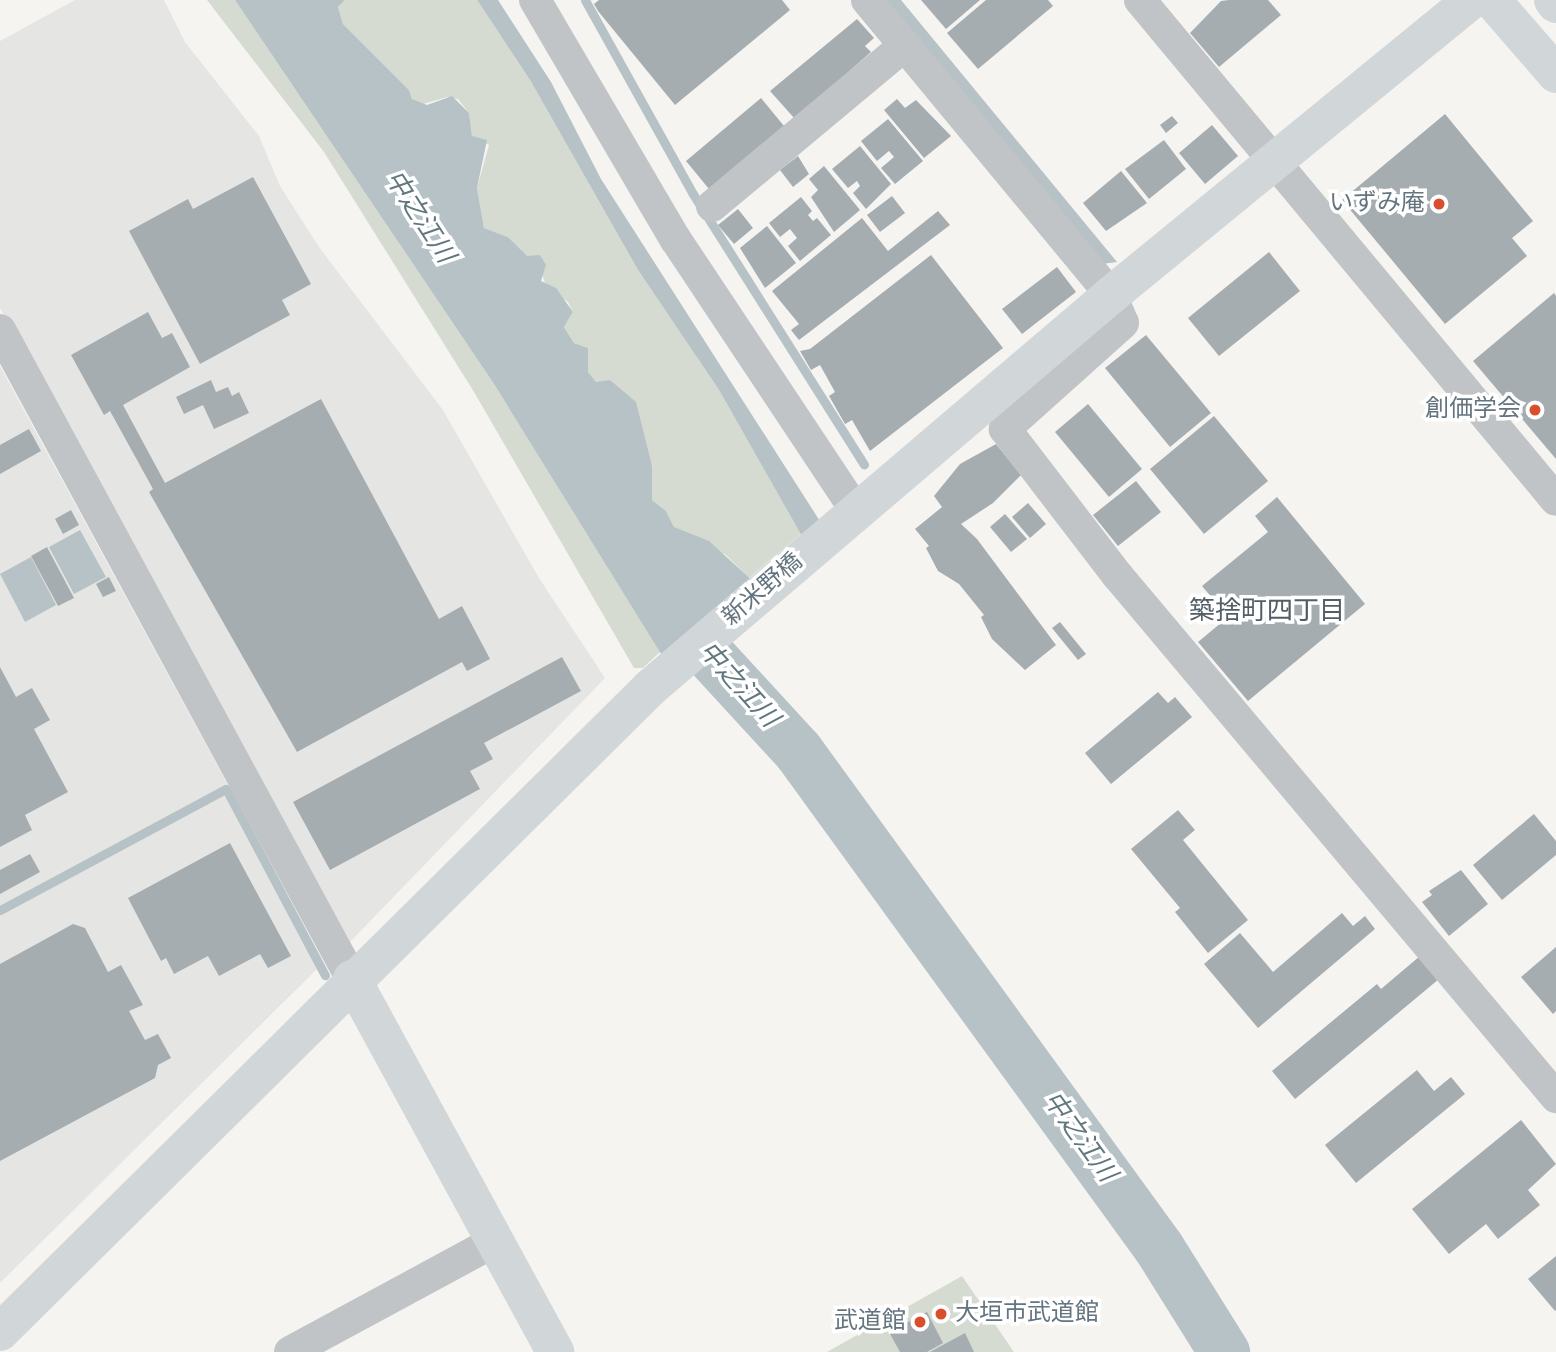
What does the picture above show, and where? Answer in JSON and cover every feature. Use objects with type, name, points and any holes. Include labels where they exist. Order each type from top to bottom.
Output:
[{"type":"main road","name":"新米野橋","points":[[0,1332],[352,979],[650,688],[1111,295],[1471,0]]},
{"type":"main road","points":[[1492,0],[1556,74]]},
{"type":"main road","points":[[352,979],[555,1352]]},
{"type":"street","points":[[535,0],[676,240],[850,515]]},
{"type":"street","points":[[867,0],[1111,295],[1123,323],[1005,429],[1118,576],[1554,1089]]},
{"type":"street","points":[[1140,0],[1556,500]]},
{"type":"street","points":[[712,206],[905,45]]},
{"type":"street","points":[[0,330],[352,979]]},
{"type":"street","points":[[290,1352],[495,1241]]},
{"type":"shaded area","points":[[75,0],[164,0],[185,42],[259,136],[280,186],[319,247],[443,410],[539,578],[605,678],[350,942],[0,308],[0,41]]},
{"type":"shaded area","points":[[207,0],[235,0],[494,384],[660,652],[643,668],[634,668],[474,392],[324,152]]},
{"type":"shaded area","points":[[345,0],[477,0],[530,80],[638,270],[719,390],[801,534],[749,578],[726,555],[674,527],[666,511],[652,500],[652,466],[644,448],[588,372],[588,348],[574,343],[564,327],[573,312],[568,302],[546,286],[542,274],[508,237],[484,228],[477,188],[489,145],[472,136],[469,113],[458,99],[447,97],[420,105],[412,99],[409,90],[343,24],[338,7]]},
{"type":"shaded area","points":[[0,366],[228,785],[225,793],[318,968],[0,1283]]},
{"type":"shaded area","name":"大垣市武道館","points":[[962,1276],[1014,1352],[827,1352]]},
{"type":"water","points":[[235,0],[345,0],[338,7],[343,24],[409,90],[412,99],[427,105],[452,96],[469,113],[472,136],[487,140],[477,188],[484,228],[508,237],[527,256],[540,255],[546,265],[541,281],[556,288],[573,312],[564,327],[574,343],[588,348],[588,372],[596,382],[610,380],[636,402],[652,466],[652,500],[666,511],[674,527],[709,541],[756,584],[666,662],[494,384]]},
{"type":"water","points":[[477,0],[498,0],[551,82],[601,179],[825,529],[807,545],[719,390],[638,270],[530,80]]},
{"type":"water","points":[[884,0],[901,0],[1117,262],[1102,264]]},
{"type":"water","points":[[80,530],[106,577],[74,594],[49,547]]},
{"type":"water","points":[[31,557],[56,605],[25,622],[0,574]]},
{"type":"building","points":[[599,0],[782,0],[790,10],[675,105],[598,11],[594,4]]},
{"type":"building","points":[[921,0],[980,0],[946,29]]},
{"type":"building","points":[[986,0],[1048,0],[1053,6],[978,69],[947,33]]},
{"type":"building","points":[[1268,0],[1281,15],[1219,67],[1190,33],[1221,1]]},
{"type":"building","points":[[857,19],[874,38],[865,46],[871,52],[795,119],[770,91]]},
{"type":"building","points":[[761,98],[784,126],[709,189],[686,161]]},
{"type":"building","points":[[897,99],[905,108],[916,100],[951,136],[924,158],[884,110]]},
{"type":"building","points":[[1445,114],[1533,221],[1512,238],[1527,256],[1445,324],[1342,200]]},
{"type":"building","points":[[1172,116],[1178,123],[1166,133],[1160,125]]},
{"type":"building","points":[[888,119],[923,161],[895,184],[881,168],[894,157],[889,151],[877,161],[861,141]]},
{"type":"building","points":[[1212,125],[1238,156],[1205,184],[1179,153]]},
{"type":"building","points":[[1164,140],[1186,169],[1149,199],[1125,169]]},
{"type":"building","points":[[860,146],[891,184],[866,209],[853,193],[860,186],[857,181],[848,188],[832,169]]},
{"type":"building","points":[[798,156],[809,174],[793,187],[780,170]]},
{"type":"building","points":[[824,166],[860,210],[834,232],[811,197],[818,190],[809,179]]},
{"type":"building","points":[[1121,171],[1147,203],[1106,231],[1083,203]]},
{"type":"building","points":[[253,177],[311,284],[282,300],[290,315],[200,364],[129,231],[188,199],[193,209]]},
{"type":"building","points":[[892,196],[905,213],[880,232],[867,215]]},
{"type":"building","points":[[801,197],[812,211],[808,215],[813,221],[817,218],[831,235],[800,261],[788,246],[797,238],[790,229],[780,237],[769,223]]},
{"type":"building","points":[[738,209],[753,228],[734,244],[718,225]]},
{"type":"building","points":[[938,211],[950,225],[799,340],[791,330],[799,324],[772,291],[862,218],[888,251]]},
{"type":"building","points":[[767,226],[796,263],[765,288],[740,248]]},
{"type":"building","points":[[1269,252],[1300,291],[1219,356],[1188,318]]},
{"type":"building","points":[[931,255],[1003,348],[870,451],[852,420],[845,424],[829,396],[835,392],[820,365],[811,370],[800,351],[810,349]]},
{"type":"building","points":[[1057,267],[1076,292],[1022,334],[1002,309]]},
{"type":"building","name":"創価学会","points":[[1554,293],[1556,296],[1556,459],[1473,361]]},
{"type":"building","points":[[148,312],[162,338],[172,333],[190,367],[123,405],[165,483],[321,399],[439,619],[462,606],[490,659],[467,671],[462,662],[297,752],[149,492],[153,489],[110,411],[104,415],[71,355]]},
{"type":"building","points":[[1146,335],[1211,413],[1170,447],[1105,368]]},
{"type":"building","points":[[211,380],[216,392],[228,387],[232,396],[239,392],[249,413],[214,429],[203,405],[184,414],[176,397]]},
{"type":"building","points":[[1088,404],[1142,469],[1109,497],[1055,432]]},
{"type":"building","points":[[1214,416],[1268,481],[1204,534],[1150,469]]},
{"type":"building","points":[[29,429],[41,451],[0,474],[0,445]]},
{"type":"building","points":[[996,444],[1021,475],[993,503],[961,524],[977,539],[1056,645],[1025,670],[992,639],[981,617],[984,615],[959,584],[938,571],[926,548],[929,546],[915,529],[942,507],[934,496],[960,464]]},
{"type":"building","points":[[1136,481],[1161,512],[1118,546],[1093,515]]},
{"type":"building","points":[[1277,497],[1365,604],[1248,701],[1198,642],[1228,617],[1202,586],[1268,532],[1255,516]]},
{"type":"building","points":[[1028,503],[1046,524],[1030,538],[1012,517]]},
{"type":"building","points":[[71,510],[79,525],[63,534],[55,519]]},
{"type":"building","points":[[1005,514],[1027,539],[1011,552],[990,527]]},
{"type":"building","points":[[47,547],[74,598],[58,606],[31,556]]},
{"type":"building","points":[[109,577],[116,591],[103,597],[96,584]]},
{"type":"building","points":[[1060,622],[1086,654],[1078,660],[1052,628]]},
{"type":"building","points":[[562,657],[581,691],[484,743],[493,759],[470,771],[480,789],[330,870],[293,802]]},
{"type":"building","points":[[0,667],[16,697],[32,688],[50,720],[34,729],[68,792],[25,815],[32,830],[0,847]]},
{"type":"building","points":[[1158,692],[1168,703],[1175,697],[1192,717],[1111,784],[1085,753]]},
{"type":"building","points":[[1178,810],[1195,830],[1183,840],[1248,920],[1208,953],[1175,912],[1180,908],[1131,849]]},
{"type":"building","points":[[1534,814],[1556,841],[1556,855],[1502,900],[1473,865]]},
{"type":"building","points":[[230,843],[291,956],[268,968],[260,954],[219,976],[208,956],[174,974],[166,958],[161,961],[128,898]]},
{"type":"building","points":[[30,854],[40,872],[0,894],[0,870]]},
{"type":"building","points":[[1461,870],[1488,904],[1449,936],[1422,902],[1432,895],[1429,891]]},
{"type":"building","points":[[1342,913],[1353,926],[1365,916],[1375,929],[1258,1028],[1204,964],[1240,933],[1273,972]]},
{"type":"building","points":[[73,924],[85,928],[108,972],[121,965],[143,1005],[129,1011],[145,1040],[158,1034],[171,1058],[158,1065],[155,1078],[0,1161],[0,964]]},
{"type":"building","points":[[1556,947],[1556,1011],[1553,1014],[1521,977]]},
{"type":"building","points":[[1420,956],[1439,979],[1295,1099],[1272,1071],[1377,984],[1381,989]]},
{"type":"building","points":[[1417,1070],[1434,1091],[1451,1077],[1465,1094],[1356,1183],[1325,1145]]},
{"type":"building","points":[[1521,1120],[1556,1164],[1528,1190],[1540,1205],[1498,1239],[1486,1224],[1449,1254],[1412,1209]]},
{"type":"building","points":[[1556,1256],[1556,1310],[1555,1311],[1528,1279]]},
{"type":"building","name":"武道館","points":[[927,1312],[943,1343],[927,1352],[900,1352],[889,1332]]},
{"type":"building","name":"武道館","points":[[965,1333],[974,1352],[930,1352]]},
{"type":"waterway","points":[[585,0],[693,194],[864,464]]},
{"type":"waterway","name":"中之江川","points":[[670,604],[684,627],[798,751],[1159,1248],[1224,1352]]},
{"type":"waterway","points":[[0,910],[226,789],[325,975]]},
{"type":"place","name":"いずみ庵","points":[[1439,204]]},
{"type":"place","name":"創価学会","points":[[1535,410]]},
{"type":"place","name":"大垣市武道館","points":[[941,1314]]},
{"type":"place","name":"武道館","points":[[920,1322]]},
{"type":"district","name":"築捨町四丁目","points":[[1267,612]]}]
